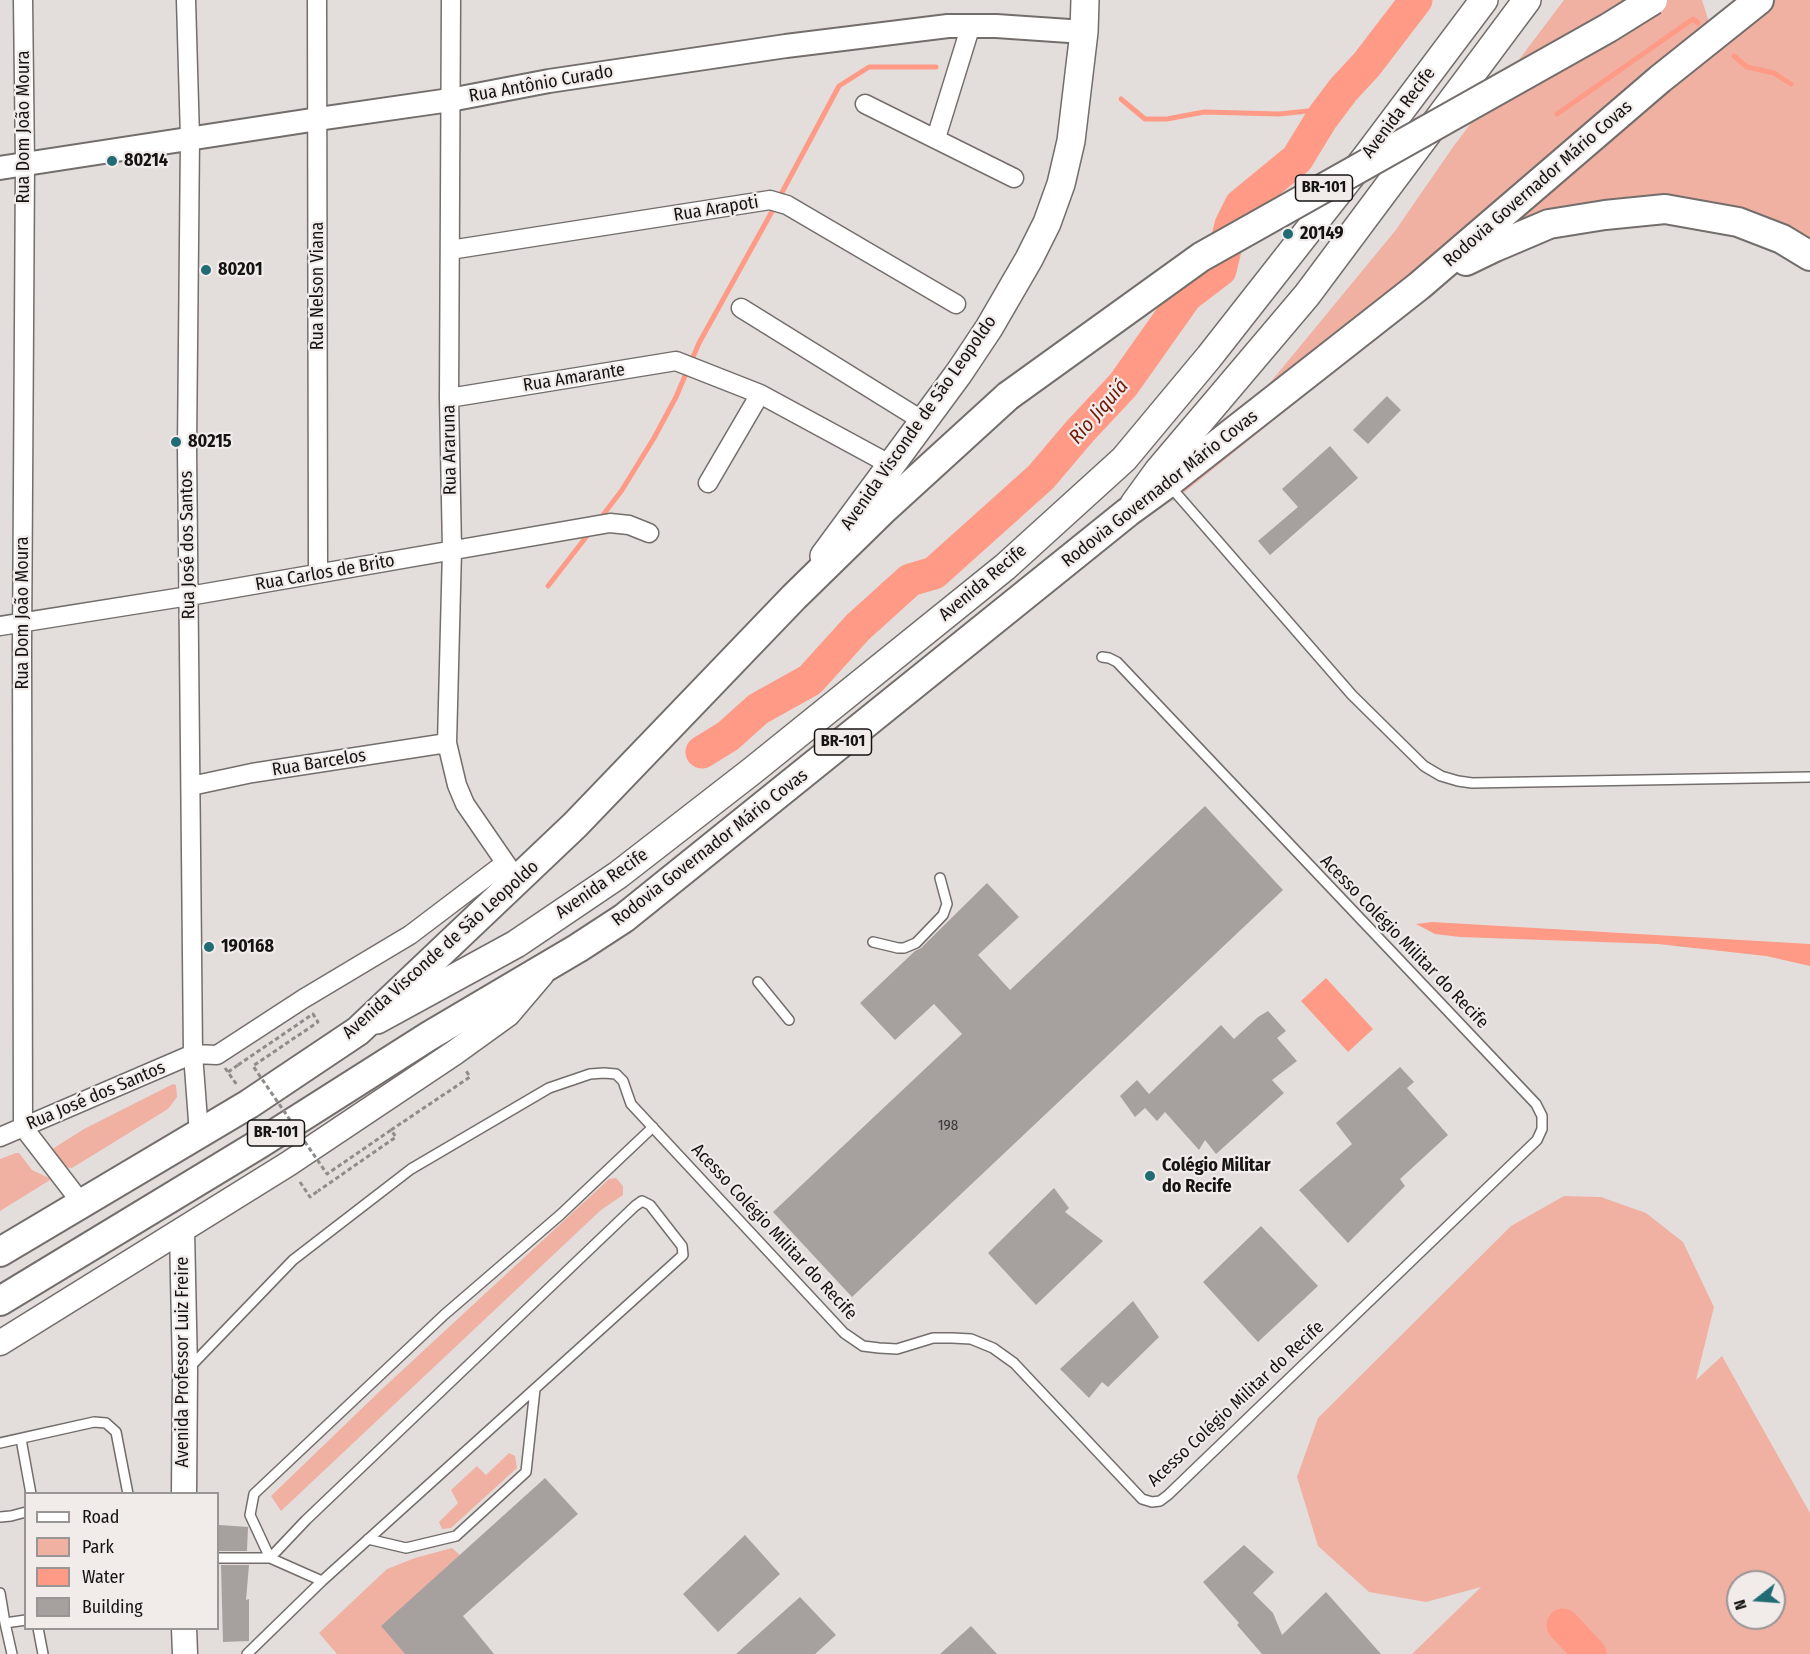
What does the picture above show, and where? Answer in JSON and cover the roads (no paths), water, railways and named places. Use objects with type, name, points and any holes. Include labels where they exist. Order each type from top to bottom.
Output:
[{"type":"highway","name":"Avenida Visconde de São Leopoldo","points":[[0,1252],[83,1205],[249,1104],[358,1031],[512,872],[575,825],[794,597],[882,511],[1008,396],[1201,257],[1608,28],[1653,0]]},
{"type":"highway","name":"Rodovia Governador Mário Covas","points":[[551,964],[624,918],[1128,512],[1419,286],[1660,79],[1759,0]]},
{"type":"highway","points":[[1419,286],[1495,247],[1549,224],[1665,209],[1738,222],[1782,239],[1810,256]]},
{"type":"highway","name":"BR-101","points":[[0,1301],[259,1144],[429,1036],[551,964]]},
{"type":"main road","name":"Avenida Visconde de São Leopoldo","points":[[794,597],[959,373],[989,328],[1047,223],[1061,184],[1071,141],[1084,32],[1085,0]]},
{"type":"main road","name":"Avenida Recife","points":[[358,1031],[516,944],[618,875],[752,771],[1005,567],[1124,459],[1209,357],[1345,184],[1484,0]]},
{"type":"main road","name":"Avenida Recife","points":[[1128,512],[1158,471],[1307,295],[1527,0]]},
{"type":"main road","points":[[0,1343],[288,1164],[454,1053],[508,1014],[551,964]]},
{"type":"main road","name":"Avenida Professor Luiz Freire","points":[[182,1230],[185,1371],[184,1492]]},
{"type":"main road","points":[[184,1630],[185,1654]]},
{"type":"street","name":"Rua Dom João Moura","points":[[23,0],[25,164],[23,1127]]},
{"type":"street","name":"Rua José dos Santos","points":[[186,0],[190,138],[187,447],[193,1054],[199,1134]]},
{"type":"street","name":"Rua Nelson Viana","points":[[317,0],[318,573]]},
{"type":"street","name":"Rua Araruna","points":[[450,0],[449,398],[452,550],[447,743],[457,785],[465,804],[512,872]]},
{"type":"street","name":"Rua Antônio Curado","points":[[0,168],[450,100],[549,81],[774,48],[948,26],[971,25],[1084,32]]},
{"type":"street","points":[[936,138],[971,25]]},
{"type":"street","points":[[866,104],[1014,178]]},
{"type":"street","name":"Rua Arapoti","points":[[450,250],[779,202],[956,304]]},
{"type":"street","points":[[741,308],[923,421]]},
{"type":"street","name":"Rua Amarante","points":[[449,398],[676,361],[760,394],[891,465]]},
{"type":"street","points":[[708,483],[760,394]]},
{"type":"street","name":"Rua Carlos de Brito","points":[[0,626],[385,563],[609,523],[620,523],[649,533]]},
{"type":"street","name":"Rua Barcelos","points":[[191,786],[252,773],[447,743]]},
{"type":"street","name":"Rua José dos Santos","points":[[0,1137],[193,1054],[216,1055],[303,999],[512,872]]},
{"type":"street","points":[[23,1127],[83,1205]]},
{"type":"lane","points":[[1168,483],[1352,694],[1424,766],[1441,776],[1458,782],[1472,783],[1810,777]]},
{"type":"lane","name":"Acesso Colégio Militar do Recife","points":[[185,1371],[293,1260],[411,1168],[549,1088],[590,1074],[616,1074],[623,1081],[631,1104],[844,1333],[863,1346],[879,1348],[897,1349],[933,1338],[952,1338],[971,1339],[993,1348],[1014,1364],[1143,1499],[1152,1502],[1160,1501],[1168,1495],[1537,1140],[1542,1130],[1542,1116],[1536,1104],[1117,662],[1102,657]]},
{"type":"lane","points":[[873,942],[904,948],[916,943],[944,915],[947,904],[940,878]]},
{"type":"lane","points":[[758,982],[789,1020]]},
{"type":"lane","points":[[270,1558],[250,1515],[254,1494],[444,1315],[560,1215],[653,1127]]},
{"type":"lane","points":[[247,1654],[322,1581],[683,1255],[682,1246],[650,1205],[642,1201],[635,1206],[306,1520],[270,1558]]},
{"type":"lane","points":[[368,1539],[406,1548],[456,1536],[526,1472],[535,1389]]},
{"type":"lane","points":[[0,1443],[94,1422],[106,1423],[116,1432],[128,1492]]},
{"type":"lane","points":[[21,1439],[31,1492]]},
{"type":"lane","points":[[0,1517],[24,1513]]},
{"type":"lane","points":[[219,1558],[270,1558],[322,1581]]},
{"type":"lane","points":[[0,1593],[12,1654]]},
{"type":"lane","points":[[5,1623],[24,1620]]},
{"type":"lane","points":[[38,1630],[43,1654]]},
{"type":"water","points":[[1432,922],[1810,944],[1810,966],[1766,956],[1658,944],[1460,937],[1435,934],[1416,924]]},
{"type":"water","points":[[1326,978],[1373,1029],[1348,1052],[1301,1001]]},
{"type":"waterway","name":"Rio Jiquiá","points":[[702,752],[728,736],[758,709],[810,680],[858,627],[910,580],[934,573],[1041,477],[1123,385],[1186,296],[1220,270],[1231,225],[1241,205],[1297,159],[1322,118],[1416,0]]},
{"type":"waterway","points":[[1557,114],[1693,19],[1698,23]]},
{"type":"waterway","points":[[1734,56],[1747,67],[1774,73],[1791,84]]},
{"type":"waterway","points":[[779,198],[839,86],[869,67],[936,67]]},
{"type":"waterway","points":[[1121,99],[1145,119],[1167,119],[1204,112],[1279,114],[1328,109]]},
{"type":"waterway","points":[[600,519],[622,490],[654,438],[676,397],[699,343],[775,206]]},
{"type":"waterway","points":[[548,586],[590,532]]},
{"type":"waterway","name":"Rio Jiquiá","points":[[1563,1625],[1590,1654]]},
{"type":"place","name":"80214","points":[[112,161]]},
{"type":"place","name":"20149","points":[[1288,234]]},
{"type":"place","name":"80201","points":[[206,270]]},
{"type":"place","name":"80215","points":[[176,442]]},
{"type":"place","name":"190168","points":[[209,947]]},
{"type":"place","name":"Colégio Militar do Recife","points":[[1150,1176]]}]
